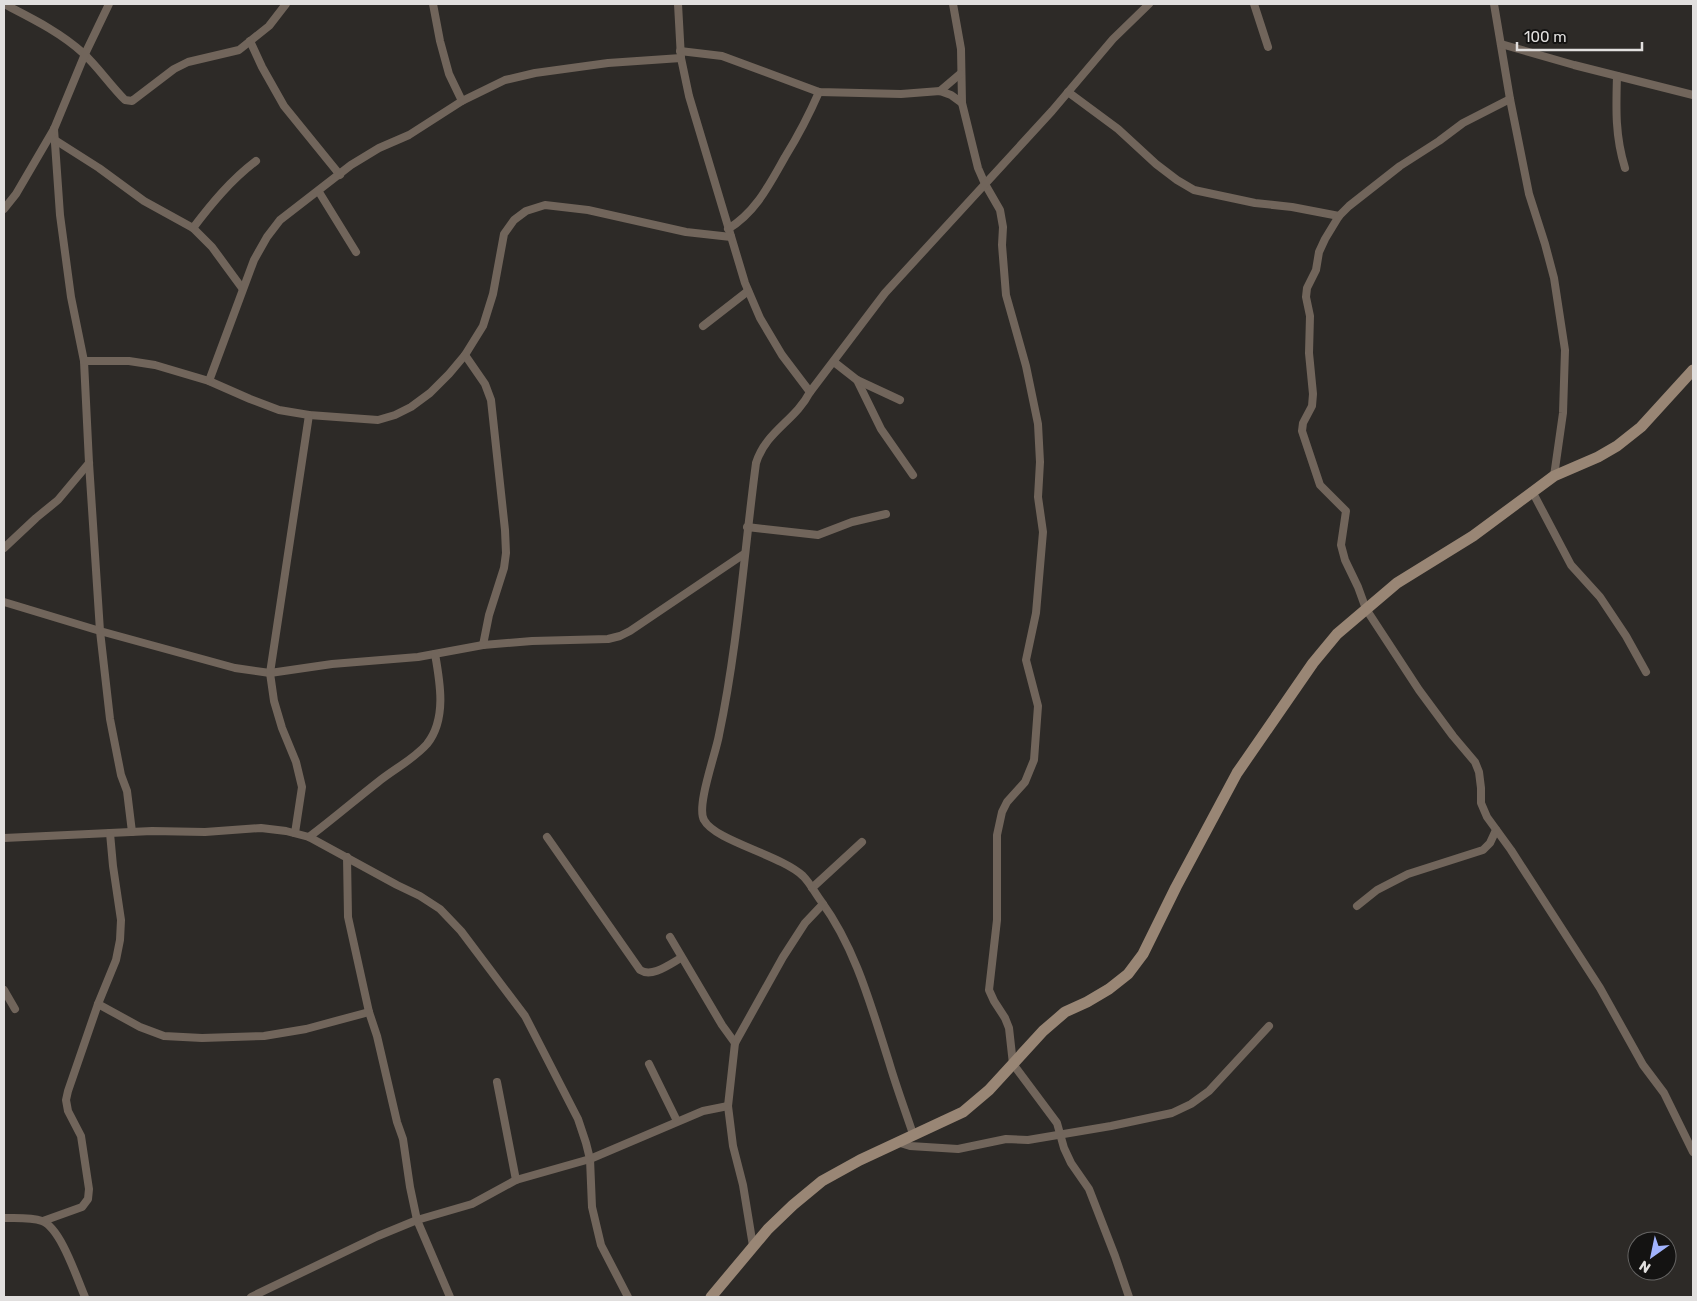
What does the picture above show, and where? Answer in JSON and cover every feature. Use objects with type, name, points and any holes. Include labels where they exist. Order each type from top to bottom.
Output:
[{"type":"street","points":[[4,4],[42,24],[85,54],[125,100],[132,100],[174,69],[188,62],[239,50],[269,26],[286,4]]},
{"type":"street","points":[[4,209],[16,194],[54,129],[85,54],[110,4]]},
{"type":"street","points":[[433,4],[440,41],[450,74],[462,101]]},
{"type":"street","points":[[678,4],[681,55],[689,96],[748,291],[760,318],[810,392]]},
{"type":"street","points":[[953,4],[961,49],[962,103],[978,168],[984,184],[1000,210],[1003,227],[1002,245],[1006,295],[1026,366],[1038,424],[1040,462],[1038,497],[1043,532],[1036,613],[1026,660],[1038,706],[1034,760],[1025,782],[1007,802],[1002,812],[996,835],[997,920],[989,990],[1009,1028],[1013,1064],[1058,1124],[1064,1148],[1071,1163],[1089,1189],[1115,1256],[1128,1297]]},
{"type":"street","points":[[913,1134],[873,1010],[854,959],[835,921],[824,904],[803,876],[781,861],[713,830],[704,820],[702,810],[719,735],[739,605],[756,463],[760,450],[767,440],[804,403],[810,392],[885,294],[1068,92],[1113,39],[1149,4]]},
{"type":"street","points":[[1254,4],[1268,47]]},
{"type":"street","points":[[1494,4],[1529,194],[1554,278],[1565,350],[1563,413],[1554,476]]},
{"type":"street","points":[[250,41],[284,106],[340,175]]},
{"type":"street","points":[[1501,44],[1574,65],[1693,95]]},
{"type":"street","points":[[209,381],[254,260],[267,237],[280,220],[352,165],[379,148],[409,135],[462,101],[505,80],[535,73],[681,55],[722,56],[819,92],[901,94],[940,92],[951,95],[962,103]]},
{"type":"street","points":[[940,92],[960,74]]},
{"type":"street","points":[[1617,76],[1618,147],[1625,168]]},
{"type":"street","points":[[84,360],[129,361],[155,365],[209,381],[279,410],[310,415],[378,420],[395,416],[430,393],[449,374],[465,355],[483,326],[494,294],[504,234],[514,220],[526,211],[545,205],[588,210],[686,232],[730,233],[760,201],[808,119],[819,92]]},
{"type":"street","points":[[1068,92],[1118,128],[1156,164],[1194,190],[1256,203],[1292,207],[1339,216]]},
{"type":"street","points":[[1510,99],[1463,123],[1439,142],[1400,166],[1349,206],[1339,216],[1325,238],[1319,252],[1316,270],[1307,288],[1306,297],[1310,316],[1309,353],[1313,394],[1312,406],[1303,423],[1302,431],[1320,485],[1346,510],[1341,544],[1345,560],[1366,609],[1419,690],[1474,762],[1479,772],[1481,803],[1487,817],[1511,850],[1600,988],[1643,1065],[1664,1094],[1693,1152]]},
{"type":"street","points":[[54,129],[60,215],[70,288],[84,360],[100,631],[110,719],[121,775],[127,791],[132,832]]},
{"type":"street","points":[[55,140],[99,168],[144,201],[193,228],[212,247],[242,288]]},
{"type":"street","points":[[193,228],[214,201],[245,169],[256,161]]},
{"type":"street","points":[[319,192],[356,252]]},
{"type":"street","points":[[703,326],[748,291]]},
{"type":"street","points":[[465,355],[485,384],[491,400],[506,530],[504,568],[489,615],[483,645]]},
{"type":"street","points":[[834,362],[857,380],[900,400]]},
{"type":"street","points":[[711,1297],[753,1246],[793,1205],[822,1181],[913,1134],[963,1112],[989,1090],[1043,1031],[1065,1012],[1109,989],[1128,974],[1143,954],[1176,887],[1237,773],[1313,664],[1337,634],[1396,583],[1473,536],[1554,476],[1598,458],[1617,446],[1641,427],[1693,370]]},
{"type":"street","points":[[857,380],[881,429],[913,475]]},
{"type":"street","points":[[295,833],[302,787],[296,762],[282,728],[274,701],[270,673],[310,415]]},
{"type":"street","points":[[4,548],[58,500],[89,463]]},
{"type":"street","points":[[1532,491],[1571,566],[1600,597],[1626,636],[1646,672]]},
{"type":"street","points":[[747,527],[818,536],[852,522],[886,514]]},
{"type":"street","points":[[4,602],[100,631],[235,668],[270,673],[332,664],[393,660],[483,645],[532,641],[608,639],[620,636],[638,626],[744,554]]},
{"type":"street","points":[[309,837],[413,757],[428,743],[436,727],[440,708],[440,684],[435,654]]},
{"type":"street","points":[[4,838],[132,832],[205,832],[261,828],[295,833],[309,837],[420,896],[440,909],[461,930],[525,1016],[578,1120],[590,1159],[592,1207],[601,1245],[628,1297]]},
{"type":"street","points":[[1358,906],[1376,890],[1408,874],[1483,850],[1490,843],[1496,830]]},
{"type":"street","points":[[4,1218],[43,1221],[82,1206],[88,1199],[89,1189],[81,1136],[68,1111],[66,1100],[98,1004],[116,960],[120,940],[121,920],[110,833]]},
{"type":"street","points":[[548,837],[640,970],[645,974],[651,973],[681,958]]},
{"type":"street","points":[[812,888],[862,842]]},
{"type":"street","points":[[347,857],[348,916],[369,1012],[377,1036],[397,1122],[403,1139],[417,1220],[450,1297]]},
{"type":"street","points":[[753,1246],[743,1185],[733,1146],[728,1106],[735,1043],[804,923],[824,904]]},
{"type":"street","points":[[670,937],[722,1025],[735,1043]]},
{"type":"street","points":[[4,990],[15,1009]]},
{"type":"street","points":[[98,1004],[140,1027],[164,1036],[202,1038],[272,1034],[306,1029],[369,1012]]},
{"type":"street","points":[[897,1142],[910,1146],[958,1149],[1006,1139],[1028,1140],[1172,1113],[1191,1104],[1209,1091],[1269,1026]]},
{"type":"street","points":[[649,1064],[677,1121]]},
{"type":"street","points":[[497,1082],[516,1180]]},
{"type":"street","points":[[251,1297],[378,1236],[417,1220],[472,1204],[516,1180],[590,1159],[703,1110],[728,1106]]},
{"type":"street","points":[[43,1221],[54,1230],[62,1242],[85,1297]]}]
